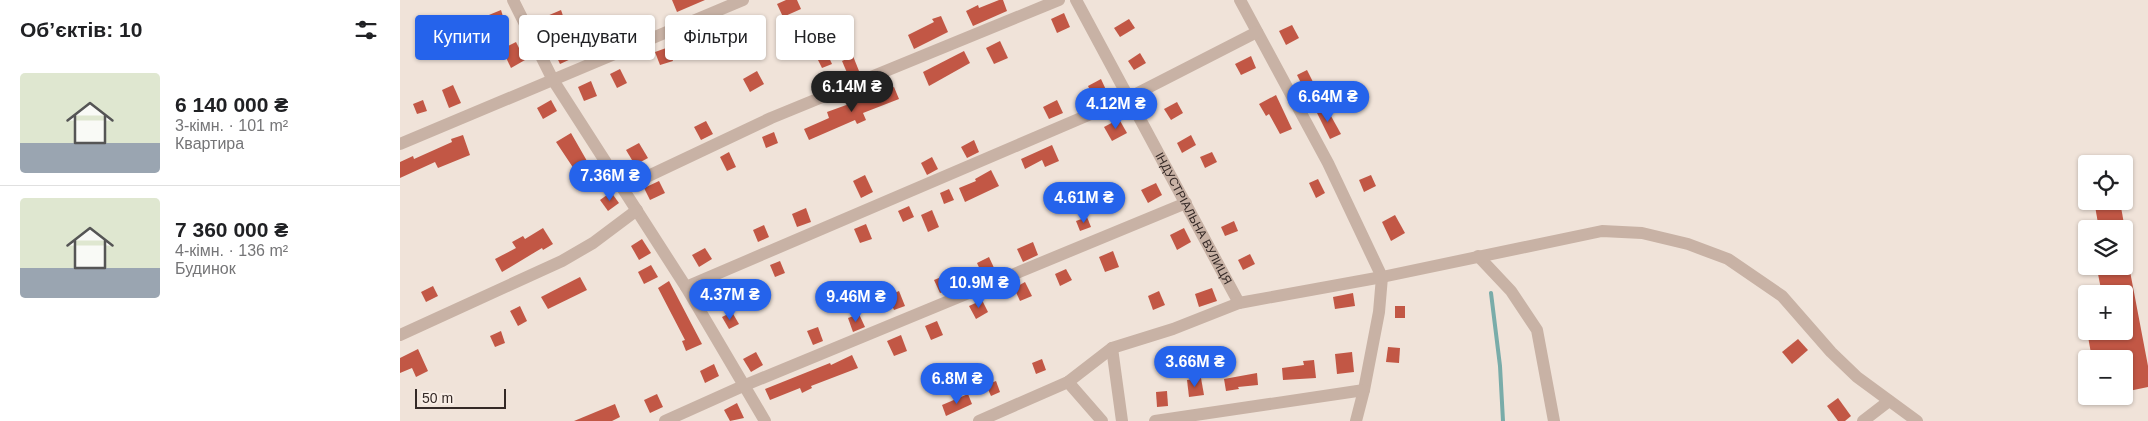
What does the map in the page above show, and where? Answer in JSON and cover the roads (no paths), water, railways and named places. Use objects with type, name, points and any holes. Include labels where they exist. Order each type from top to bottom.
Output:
[{"type":"street","points":[[512,0],[553,80],[686,287],[765,421]]},
{"type":"street","points":[[400,144],[743,0]]},
{"type":"street","points":[[623,188],[771,118],[1059,0]]},
{"type":"street","name":"ІНДУСТРІАЛЬНА ВУЛИЦЯ","points":[[1076,0],[1238,303]]},
{"type":"street","points":[[1240,0],[1328,163],[1382,277],[1379,312],[1356,421]]},
{"type":"street","points":[[686,287],[1128,98],[1258,32]]},
{"type":"street","points":[[665,421],[743,386],[1186,203]]},
{"type":"street","points":[[400,335],[562,261],[593,243],[637,210]]},
{"type":"street","points":[[979,421],[1068,382],[1112,348],[1173,329],[1238,303],[1382,277],[1602,231],[1642,234],[1688,244],[1728,259],[1782,296],[1831,352],[1857,376],[1917,421]]},
{"type":"street","points":[[1478,256],[1511,290],[1537,330],[1554,421]]},
{"type":"street","points":[[1112,348],[1122,421]]},
{"type":"street","points":[[1068,382],[1102,421]]},
{"type":"street","points":[[1155,421],[1364,390]]},
{"type":"street","points":[[1863,421],[1889,400]]},
{"type":"waterway","points":[[1491,293],[1500,366],[1503,421]]}]
